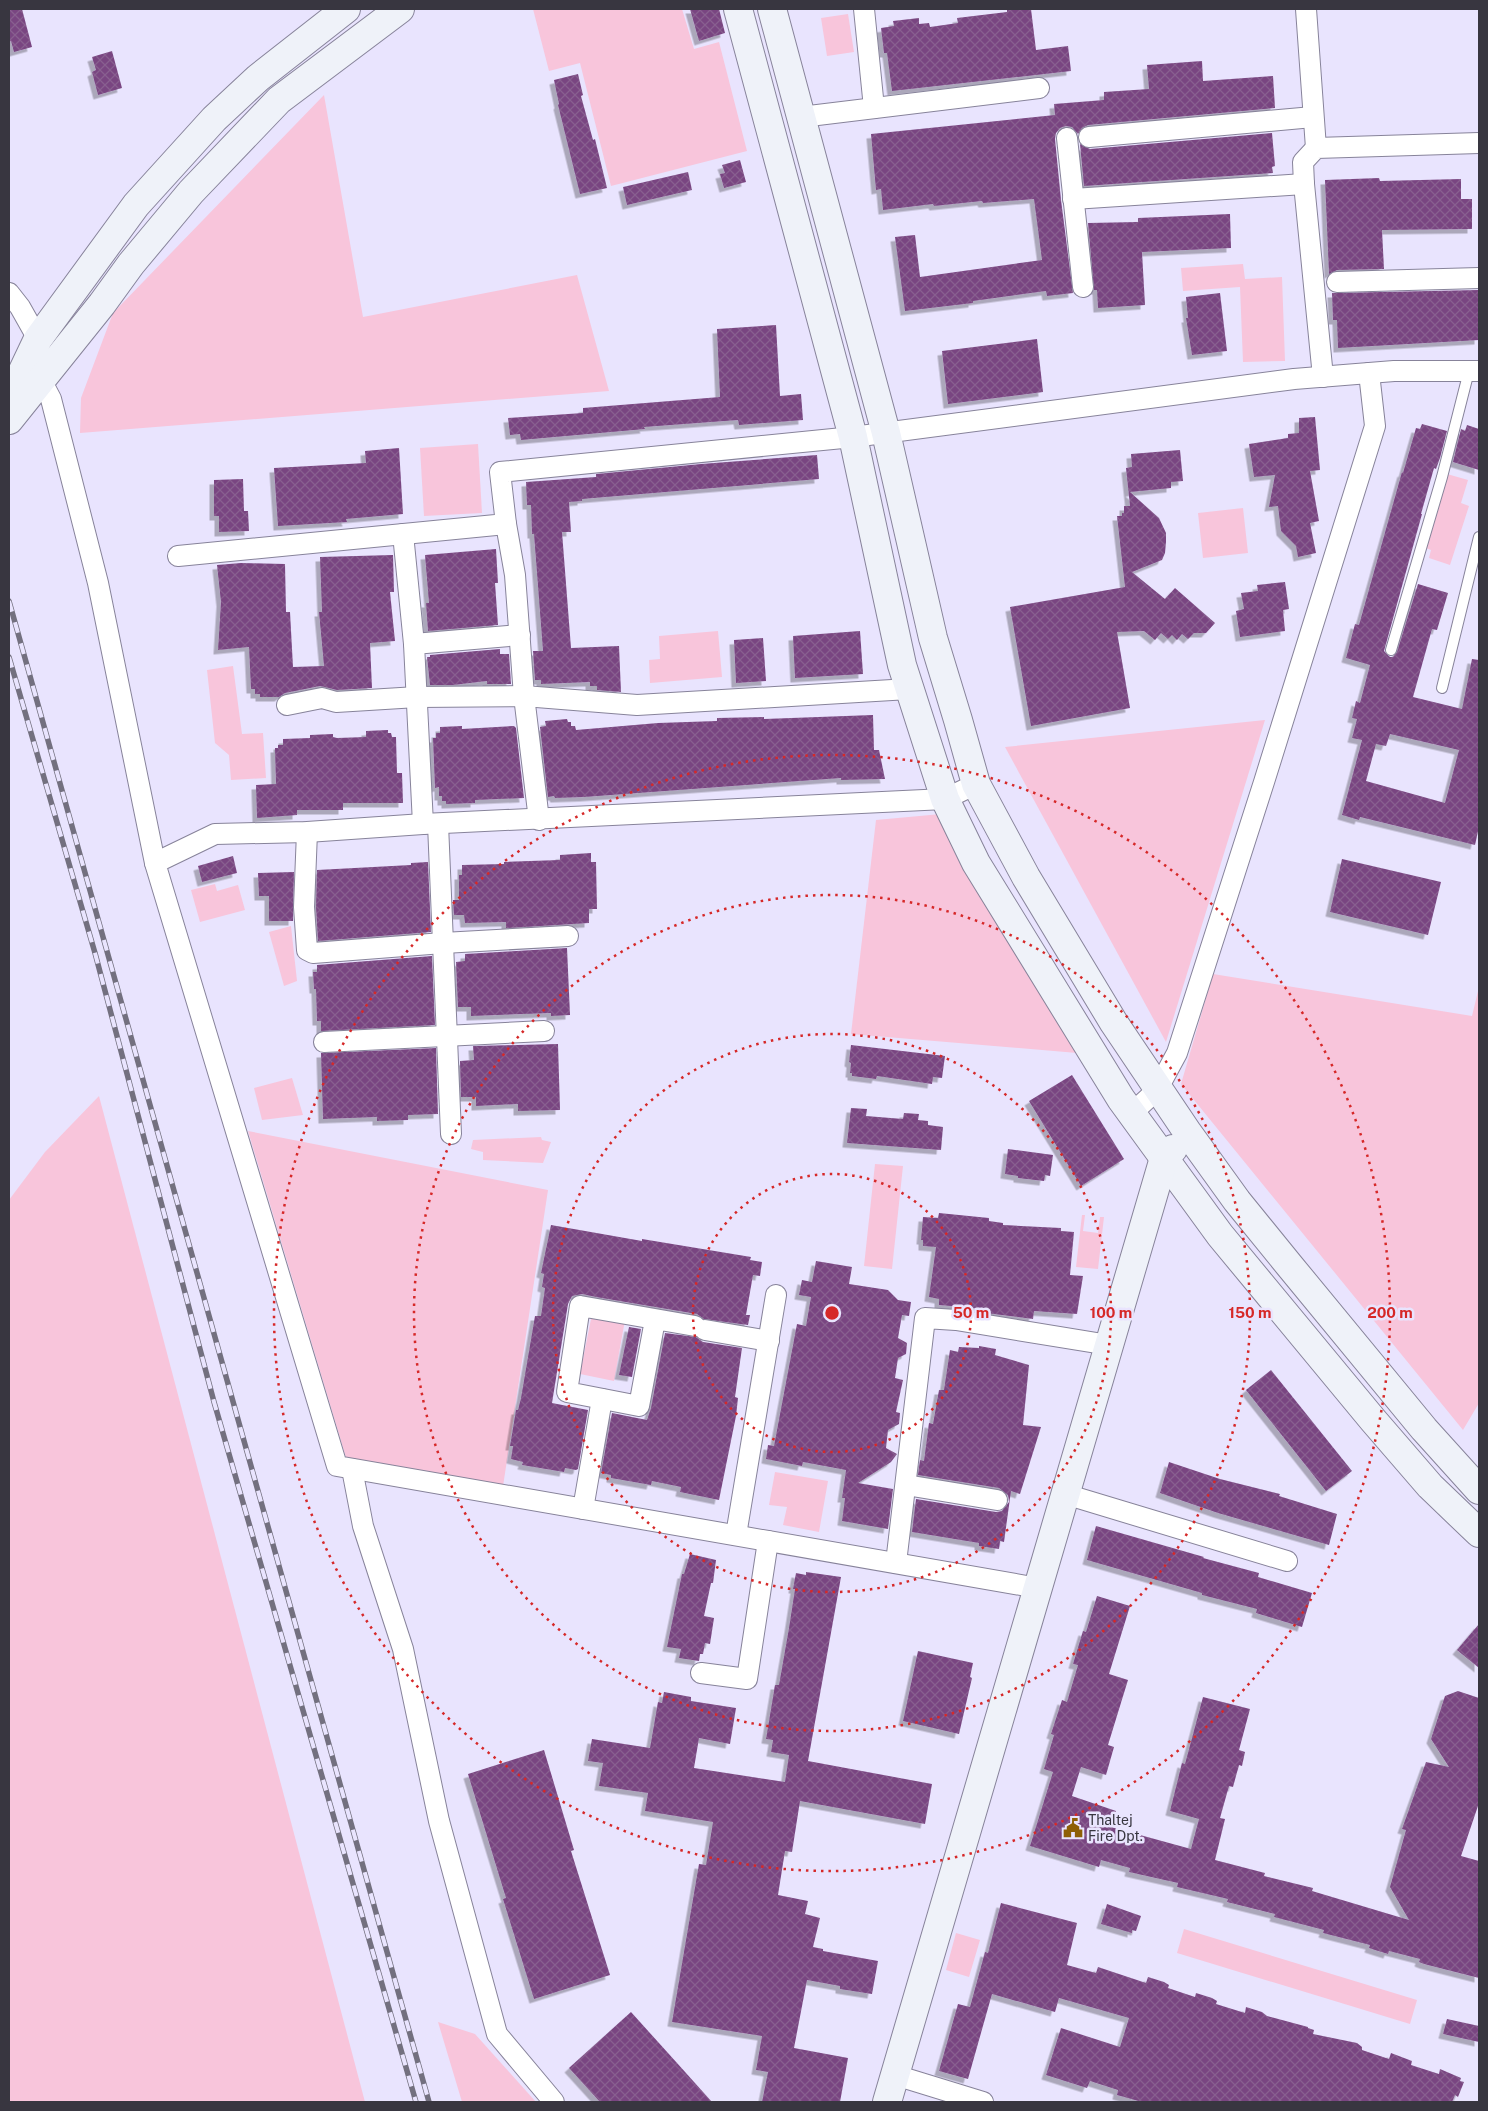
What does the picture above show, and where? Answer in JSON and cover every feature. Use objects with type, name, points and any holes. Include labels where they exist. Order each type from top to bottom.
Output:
[{"type":"main road","points":[[9,400],[38,339],[136,205],[214,119],[258,78],[346,9]]},
{"type":"main road","points":[[9,420],[102,304],[131,264],[191,192],[279,100],[400,9]]},
{"type":"main road","points":[[738,9],[853,437],[902,665],[945,799],[976,863],[1132,1114],[1220,1235],[1304,1339],[1430,1486],[1479,1534]]},
{"type":"main road","points":[[772,9],[886,433],[932,638],[976,784],[1036,893],[1114,1023],[1188,1134],[1237,1201],[1424,1428],[1479,1490]]},
{"type":"main road","points":[[887,2102],[1164,1158],[1188,1134]]},
{"type":"street","points":[[864,9],[874,108]]},
{"type":"street","points":[[1306,9],[1316,148],[1304,162],[1304,184],[1323,377]]},
{"type":"street","points":[[801,117],[1039,88]]},
{"type":"street","points":[[1088,136],[1313,117]]},
{"type":"street","points":[[1067,138],[1083,287]]},
{"type":"street","points":[[1316,148],[1479,143]]},
{"type":"street","points":[[1073,199],[1304,184]]},
{"type":"street","points":[[1337,282],[1479,278]]},
{"type":"street","points":[[9,293],[20,307],[38,339]]},
{"type":"street","points":[[539,820],[524,696],[515,575],[506,524],[500,472],[853,437],[1294,379],[1369,373],[1474,371]]},
{"type":"street","points":[[1132,1114],[1157,1090],[1180,1044],[1264,782],[1375,426],[1369,373]]},
{"type":"street","points":[[41,380],[54,408],[98,584],[155,863],[336,1466],[1038,1588]]},
{"type":"street","points":[[178,556],[506,524]]},
{"type":"street","points":[[403,534],[414,644],[417,697],[443,942],[451,1134]]},
{"type":"street","points":[[414,644],[520,635]]},
{"type":"street","points":[[287,705],[322,698],[336,702],[417,697],[524,696],[637,705],[909,689]]},
{"type":"street","points":[[155,863],[215,834],[307,832],[430,824],[945,799],[976,784]]},
{"type":"street","points":[[307,832],[304,907],[307,950],[313,953],[443,942],[568,936]]},
{"type":"street","points":[[324,1042],[544,1031]]},
{"type":"street","points":[[736,1535],[776,1295]]},
{"type":"street","points":[[655,1320],[639,1406],[566,1392],[580,1306],[769,1341]]},
{"type":"street","points":[[896,1563],[925,1318],[956,1320],[1109,1345]]},
{"type":"street","points":[[583,1509],[602,1399]]},
{"type":"street","points":[[352,1468],[363,1526],[403,1649],[439,1821],[497,2034],[554,2102]]},
{"type":"street","points":[[906,1484],[997,1500]]},
{"type":"street","points":[[1065,1494],[1287,1560]]},
{"type":"street","points":[[701,1673],[747,1679],[768,1541]]},
{"type":"street","points":[[895,2075],[971,2100]]},
{"type":"lane","points":[[1391,650],[1474,371]]},
{"type":"lane","points":[[1442,688],[1479,537]]},
{"type":"shaded area","points":[[533,9],[682,9],[694,49],[719,42],[747,151],[611,186],[580,63],[549,71]]},
{"type":"shaded area","points":[[848,14],[854,52],[827,56],[821,18]]},
{"type":"shaded area","points":[[324,95],[363,317],[577,275],[609,391],[80,433],[81,398],[113,313]]},
{"type":"shaded area","points":[[1243,264],[1245,279],[1282,277],[1285,361],[1243,362],[1240,287],[1183,291],[1181,268]]},
{"type":"shaded area","points":[[478,444],[482,513],[424,516],[420,448]]},
{"type":"shaded area","points":[[1447,474],[1468,480],[1461,503],[1469,506],[1450,565],[1429,558],[1431,550],[1423,547]]},
{"type":"shaded area","points":[[1243,508],[1248,553],[1203,558],[1198,513]]},
{"type":"shaded area","points":[[718,631],[722,677],[650,683],[649,660],[660,659],[659,636]]},
{"type":"shaded area","points":[[233,666],[242,734],[263,733],[266,778],[231,780],[229,755],[215,743],[207,670]]},
{"type":"shaded area","points":[[1265,720],[1166,1042],[1005,747]]},
{"type":"shaded area","points":[[941,814],[1077,1053],[851,1034],[876,820]]},
{"type":"shaded area","points":[[215,884],[217,891],[238,885],[245,910],[200,922],[191,890]]},
{"type":"shaded area","points":[[291,926],[297,981],[284,986],[269,932]]},
{"type":"shaded area","points":[[1213,974],[1472,1016],[1479,987],[1479,1403],[1463,1430],[1181,1084]]},
{"type":"shaded area","points":[[292,1078],[303,1115],[262,1120],[254,1088]]},
{"type":"shaded area","points":[[99,1096],[365,2102],[9,2102],[9,1200],[45,1152]]},
{"type":"shaded area","points":[[248,1131],[548,1190],[502,1493],[347,1461]]},
{"type":"shaded area","points":[[541,1137],[542,1140],[551,1142],[543,1163],[483,1160],[483,1152],[471,1149],[473,1140]]},
{"type":"shaded area","points":[[875,1164],[903,1166],[892,1269],[864,1266]]},
{"type":"shaded area","points":[[1082,1215],[1085,1215],[1083,1231],[1098,1233],[1100,1217],[1104,1217],[1098,1269],[1076,1267]]},
{"type":"shaded area","points":[[592,1314],[625,1320],[614,1381],[580,1374]]},
{"type":"shaded area","points":[[775,1472],[828,1481],[819,1532],[783,1525],[787,1507],[769,1505]]},
{"type":"shaded area","points":[[1184,1929],[1417,2000],[1410,2024],[1177,1953]]},
{"type":"shaded area","points":[[956,1933],[980,1940],[969,1977],[946,1970]]},
{"type":"shaded area","points":[[438,2022],[475,2034],[536,2102],[462,2102]]},
{"type":"building","points":[[9,9],[22,9],[32,47],[14,52],[11,41],[9,42]]},
{"type":"building","points":[[690,9],[719,9],[725,33],[699,41]]},
{"type":"building","points":[[1007,9],[1031,9],[1036,50],[1068,46],[1071,71],[892,91],[887,53],[884,53],[881,28],[894,26],[893,21],[919,18],[919,24],[929,23],[930,27],[958,23],[957,18],[1007,12]]},
{"type":"building","points":[[112,51],[122,88],[98,95],[92,72],[96,70],[92,57]]},
{"type":"building","points":[[1202,61],[1203,81],[1273,76],[1275,108],[1088,125],[1082,128],[1078,134],[1072,127],[1066,126],[1060,128],[1056,133],[1061,200],[1073,293],[1047,296],[1046,291],[973,301],[973,303],[905,311],[895,237],[915,235],[920,277],[1042,260],[1034,199],[983,203],[982,201],[934,206],[933,204],[883,210],[881,189],[876,190],[871,134],[1055,115],[1054,104],[1104,100],[1104,92],[1149,89],[1147,65]]},
{"type":"building","points":[[578,74],[583,95],[581,96],[593,140],[595,139],[607,188],[580,194],[558,105],[554,80]]},
{"type":"building","points":[[1272,133],[1275,166],[1272,167],[1273,173],[1084,186],[1080,144],[1090,149]]},
{"type":"building","points":[[740,160],[746,182],[724,188],[720,174],[725,173],[722,165]]},
{"type":"building","points":[[688,172],[692,190],[627,205],[623,187]]},
{"type":"building","points":[[1379,178],[1380,181],[1461,179],[1461,199],[1472,199],[1472,229],[1382,230],[1384,269],[1337,270],[1329,274],[1325,180]]},
{"type":"building","points":[[1230,214],[1231,248],[1142,252],[1145,305],[1098,308],[1097,290],[1094,290],[1088,223],[1138,222],[1138,218]]},
{"type":"building","points":[[1479,290],[1479,340],[1338,348],[1337,320],[1333,320],[1332,293]]},
{"type":"building","points":[[1220,293],[1227,351],[1192,355],[1186,318],[1188,318],[1186,297]]},
{"type":"building","points":[[776,325],[780,396],[801,394],[803,420],[739,425],[738,420],[644,427],[645,429],[521,440],[520,434],[510,435],[508,418],[583,413],[583,408],[720,397],[717,329]]},
{"type":"building","points":[[1037,339],[1043,392],[948,404],[942,351]]},
{"type":"building","points":[[1315,417],[1320,470],[1310,471],[1319,521],[1310,523],[1316,553],[1298,557],[1296,546],[1281,531],[1278,506],[1269,507],[1275,475],[1254,477],[1249,444],[1288,438],[1288,434],[1299,433],[1299,418]]},
{"type":"building","points":[[1422,424],[1447,431],[1440,458],[1436,469],[1434,468],[1384,651],[1390,657],[1393,657],[1397,652],[1418,584],[1448,593],[1437,630],[1432,629],[1413,697],[1462,709],[1472,659],[1479,660],[1479,827],[1475,845],[1360,817],[1359,820],[1342,815],[1362,740],[1352,738],[1357,719],[1352,718],[1356,701],[1360,703],[1370,665],[1346,658],[1355,624],[1359,625],[1416,428],[1420,429]],"holes":[[[1390,734],[1459,750],[1445,803],[1366,781],[1376,744],[1386,746]]]},
{"type":"building","points":[[1467,425],[1479,429],[1479,470],[1453,462],[1461,429],[1465,431]]},
{"type":"building","points":[[399,448],[403,514],[346,519],[347,522],[278,526],[274,468],[366,463],[365,451]]},
{"type":"building","points":[[1180,450],[1183,481],[1171,482],[1171,488],[1130,492],[1159,518],[1166,533],[1165,553],[1162,560],[1132,572],[1165,599],[1175,588],[1215,623],[1206,633],[1194,633],[1188,639],[1182,634],[1177,640],[1172,635],[1168,639],[1161,633],[1155,640],[1144,631],[1117,632],[1130,708],[1031,726],[1010,607],[1125,587],[1117,516],[1122,516],[1124,506],[1130,506],[1126,468],[1132,467],[1131,454]]},
{"type":"building","points":[[817,455],[819,479],[582,499],[582,501],[569,502],[571,532],[562,532],[571,648],[619,646],[621,692],[597,690],[597,686],[590,686],[590,682],[541,684],[541,680],[535,680],[533,651],[543,651],[534,534],[532,534],[531,505],[527,505],[526,482],[596,477],[596,474],[701,464]]},
{"type":"building","points":[[243,479],[244,511],[248,511],[249,531],[219,532],[219,516],[214,516],[214,480]]},
{"type":"building","points":[[496,549],[498,583],[495,583],[498,625],[428,631],[426,603],[429,603],[425,555]]},
{"type":"building","points":[[393,555],[394,592],[390,592],[395,641],[370,643],[372,688],[337,690],[320,686],[285,693],[279,697],[260,697],[260,694],[255,694],[255,689],[251,689],[249,647],[218,650],[221,602],[217,565],[241,563],[285,564],[286,612],[290,612],[293,667],[324,666],[319,612],[322,612],[320,557]]},
{"type":"building","points":[[1285,582],[1289,609],[1283,610],[1285,631],[1240,637],[1236,611],[1244,609],[1241,593],[1258,591],[1257,585]]},
{"type":"building","points":[[860,631],[863,674],[795,678],[793,636]]},
{"type":"building","points":[[763,638],[766,681],[736,683],[734,640]]},
{"type":"building","points":[[500,649],[500,654],[509,654],[511,684],[487,684],[487,681],[453,685],[430,685],[427,657],[430,657],[430,655]]},
{"type":"building","points":[[873,715],[874,750],[879,750],[885,779],[841,780],[841,778],[584,797],[548,797],[540,727],[546,726],[545,721],[567,719],[568,722],[571,722],[571,726],[575,726],[576,730],[658,723],[717,721],[717,718],[764,717],[764,719]]},
{"type":"building","points":[[462,726],[462,729],[514,726],[516,728],[524,798],[475,800],[475,803],[446,804],[446,801],[442,801],[442,796],[439,796],[439,787],[435,788],[433,738],[436,738],[436,733],[440,733],[440,727]]},
{"type":"building","points":[[388,730],[392,737],[396,737],[397,773],[402,773],[403,803],[343,803],[343,810],[297,810],[297,815],[257,818],[256,785],[276,784],[275,748],[278,748],[278,745],[283,745],[283,739],[310,738],[310,735],[333,734],[333,737],[337,738],[366,737],[366,731]]},
{"type":"building","points":[[591,853],[591,862],[596,862],[597,909],[589,909],[589,923],[506,928],[506,922],[465,923],[464,915],[454,915],[453,900],[459,900],[459,875],[462,875],[462,865],[560,860],[560,855]]},
{"type":"building","points":[[233,856],[237,873],[202,882],[198,866]]},
{"type":"building","points":[[1342,859],[1441,882],[1428,935],[1330,912]]},
{"type":"building","points":[[428,862],[431,932],[318,941],[316,907],[317,870],[411,865],[411,863]]},
{"type":"building","points":[[294,872],[293,921],[269,921],[269,896],[259,896],[258,873]]},
{"type":"building","points":[[567,948],[570,1015],[551,1016],[551,1013],[471,1016],[471,1007],[458,1007],[456,962],[465,961],[465,954]]},
{"type":"building","points":[[432,956],[435,1025],[321,1031],[321,1021],[317,1021],[316,989],[314,989],[313,972],[317,972],[317,965]]},
{"type":"building","points":[[558,1044],[560,1110],[518,1111],[518,1104],[476,1106],[476,1097],[461,1097],[460,1061],[474,1060],[473,1046]]},
{"type":"building","points":[[851,1045],[945,1056],[942,1078],[933,1077],[932,1084],[877,1076],[876,1079],[852,1076],[852,1073],[850,1073],[851,1063],[849,1062]]},
{"type":"building","points":[[436,1048],[438,1114],[408,1115],[408,1120],[377,1121],[377,1117],[323,1119],[321,1053]]},
{"type":"building","points":[[1072,1075],[1124,1159],[1081,1186],[1029,1101]]},
{"type":"building","points":[[851,1108],[867,1109],[866,1116],[903,1119],[904,1113],[919,1114],[918,1120],[928,1121],[928,1125],[943,1127],[941,1150],[847,1143]]},
{"type":"building","points":[[1008,1149],[1053,1155],[1050,1176],[1045,1175],[1044,1181],[1018,1178],[1018,1176],[1005,1174]]},
{"type":"building","points":[[939,1213],[989,1218],[989,1221],[1003,1223],[1003,1225],[1061,1228],[1061,1231],[1074,1232],[1070,1275],[1083,1276],[1077,1314],[1034,1311],[1033,1319],[986,1313],[987,1309],[939,1305],[939,1299],[929,1297],[936,1247],[923,1246],[923,1240],[921,1240],[923,1217],[938,1218]]},
{"type":"building","points":[[551,1225],[751,1257],[750,1260],[762,1262],[760,1276],[753,1275],[746,1315],[750,1315],[748,1325],[704,1319],[697,1314],[582,1294],[572,1296],[568,1304],[552,1403],[588,1410],[578,1469],[565,1468],[564,1472],[522,1465],[523,1462],[511,1459],[513,1446],[510,1446],[516,1410],[518,1410],[521,1398],[535,1316],[541,1316],[545,1288],[542,1287],[544,1274],[541,1273]]},
{"type":"building","points":[[816,1261],[852,1267],[849,1284],[888,1290],[898,1300],[911,1302],[909,1316],[902,1315],[898,1338],[907,1343],[906,1354],[898,1358],[895,1378],[903,1380],[896,1412],[900,1413],[899,1424],[888,1430],[886,1448],[897,1454],[891,1462],[858,1483],[893,1489],[888,1529],[842,1521],[845,1498],[842,1498],[846,1470],[803,1462],[802,1466],[766,1459],[768,1445],[774,1446],[797,1324],[806,1326],[811,1297],[799,1295],[802,1280],[812,1282]]},
{"type":"building","points":[[629,1327],[641,1329],[632,1377],[619,1375]]},
{"type":"building","points":[[665,1333],[696,1337],[703,1342],[742,1348],[735,1397],[738,1398],[736,1416],[719,1500],[680,1492],[681,1487],[652,1481],[651,1485],[611,1478],[611,1475],[601,1473],[612,1413],[647,1420]]},
{"type":"building","points":[[979,1346],[996,1349],[995,1355],[1029,1365],[1023,1425],[1041,1427],[1020,1494],[1011,1491],[1004,1542],[1000,1541],[999,1549],[979,1546],[979,1543],[912,1532],[916,1499],[996,1512],[1002,1511],[1009,1502],[1008,1495],[999,1488],[918,1475],[920,1460],[924,1461],[929,1423],[933,1424],[939,1390],[944,1390],[950,1350],[958,1352],[959,1347],[979,1348]]},
{"type":"building","points":[[1271,1370],[1352,1471],[1326,1491],[1246,1390]]},
{"type":"building","points":[[1169,1462],[1220,1479],[1280,1494],[1279,1496],[1337,1514],[1329,1545],[1218,1513],[1160,1493]]},
{"type":"building","points":[[1096,1526],[1259,1573],[1258,1577],[1312,1593],[1302,1627],[1256,1613],[1257,1609],[1202,1595],[1202,1593],[1087,1560]]},
{"type":"building","points":[[690,1554],[716,1560],[713,1583],[711,1583],[704,1616],[714,1618],[710,1644],[705,1643],[703,1654],[700,1654],[699,1661],[679,1658],[681,1649],[667,1647],[682,1574],[684,1574]]},
{"type":"building","points":[[806,1572],[841,1577],[808,1761],[932,1784],[925,1824],[800,1801],[792,1852],[785,1851],[778,1895],[808,1901],[805,1914],[820,1918],[813,1947],[823,1949],[823,1951],[878,1961],[872,1994],[840,1989],[840,1986],[807,1980],[794,2048],[848,2058],[840,2102],[762,2102],[768,2072],[756,2070],[762,2036],[672,2022],[699,1864],[706,1865],[713,1822],[645,1811],[648,1793],[599,1786],[603,1763],[588,1761],[592,1739],[650,1748],[658,1702],[662,1703],[664,1692],[691,1697],[691,1701],[736,1708],[730,1744],[699,1738],[694,1768],[785,1782],[789,1755],[771,1752],[773,1740],[766,1739],[775,1685],[779,1685],[796,1573],[806,1575]]},
{"type":"building","points":[[1097,1596],[1130,1606],[1109,1674],[1128,1680],[1108,1745],[1114,1747],[1106,1775],[1081,1767],[1072,1796],[1116,1811],[1111,1827],[1191,1849],[1199,1819],[1170,1811],[1182,1763],[1185,1764],[1203,1697],[1250,1709],[1239,1750],[1245,1752],[1242,1766],[1239,1765],[1233,1787],[1229,1786],[1220,1818],[1225,1819],[1215,1860],[1265,1873],[1264,1876],[1313,1888],[1312,1891],[1409,1920],[1390,1887],[1406,1830],[1402,1829],[1426,1762],[1449,1767],[1431,1739],[1445,1696],[1458,1691],[1479,1698],[1479,1803],[1461,1856],[1479,1861],[1479,1978],[1424,1964],[1419,1962],[1420,1959],[1389,1951],[1388,1954],[1375,1950],[1369,1948],[1370,1945],[1323,1933],[1324,1930],[1274,1917],[1275,1914],[1227,1902],[1228,1899],[1177,1887],[1178,1883],[1129,1872],[1130,1868],[1101,1860],[1099,1867],[1030,1846],[1053,1772],[1044,1769],[1054,1735],[1051,1734],[1062,1700],[1067,1702],[1078,1665],[1073,1664],[1083,1631],[1086,1632]]},
{"type":"building","points":[[1479,1624],[1479,1668],[1457,1650]]},
{"type":"building","points":[[918,1651],[973,1663],[970,1677],[972,1678],[959,1734],[903,1721]]},
{"type":"building","points":[[544,1750],[574,1850],[571,1851],[610,1975],[534,1999],[503,1899],[506,1898],[468,1774]]},
{"type":"building","points":[[1001,1903],[1077,1923],[1067,1965],[1096,1973],[1098,1967],[1146,1983],[1148,1977],[1164,1982],[1169,1985],[1168,1988],[1195,1997],[1196,1993],[1212,1998],[1217,2001],[1216,2004],[1245,2013],[1246,2007],[1262,2012],[1267,2016],[1308,2027],[1314,2030],[1313,2034],[1357,2043],[1362,2047],[1362,2050],[1389,2059],[1391,2053],[1412,2061],[1411,2065],[1439,2074],[1440,2069],[1461,2078],[1460,2081],[1464,2082],[1458,2097],[1455,2095],[1452,2102],[1142,2102],[1117,2095],[1118,2090],[1090,2081],[1087,2088],[1046,2075],[1061,2028],[1120,2047],[1129,2018],[1059,1998],[1055,2012],[992,1994],[968,2079],[939,2071],[958,2004],[970,2007],[985,1952],[988,1953]]},
{"type":"building","points":[[1107,1904],[1141,1916],[1136,1931],[1132,1930],[1132,1933],[1101,1924]]},
{"type":"building","points":[[631,2012],[712,2102],[600,2102],[569,2068]]},
{"type":"building","points":[[1447,2019],[1479,2026],[1479,2042],[1443,2034]]},
{"type":"railway","points":[[9,601],[429,2102]]},
{"type":"railway","points":[[9,657],[95,953],[214,1402],[416,2102]]},
{"type":"place","name":"Thaltej Fire Dpt.","points":[[1073,1828]]}]
